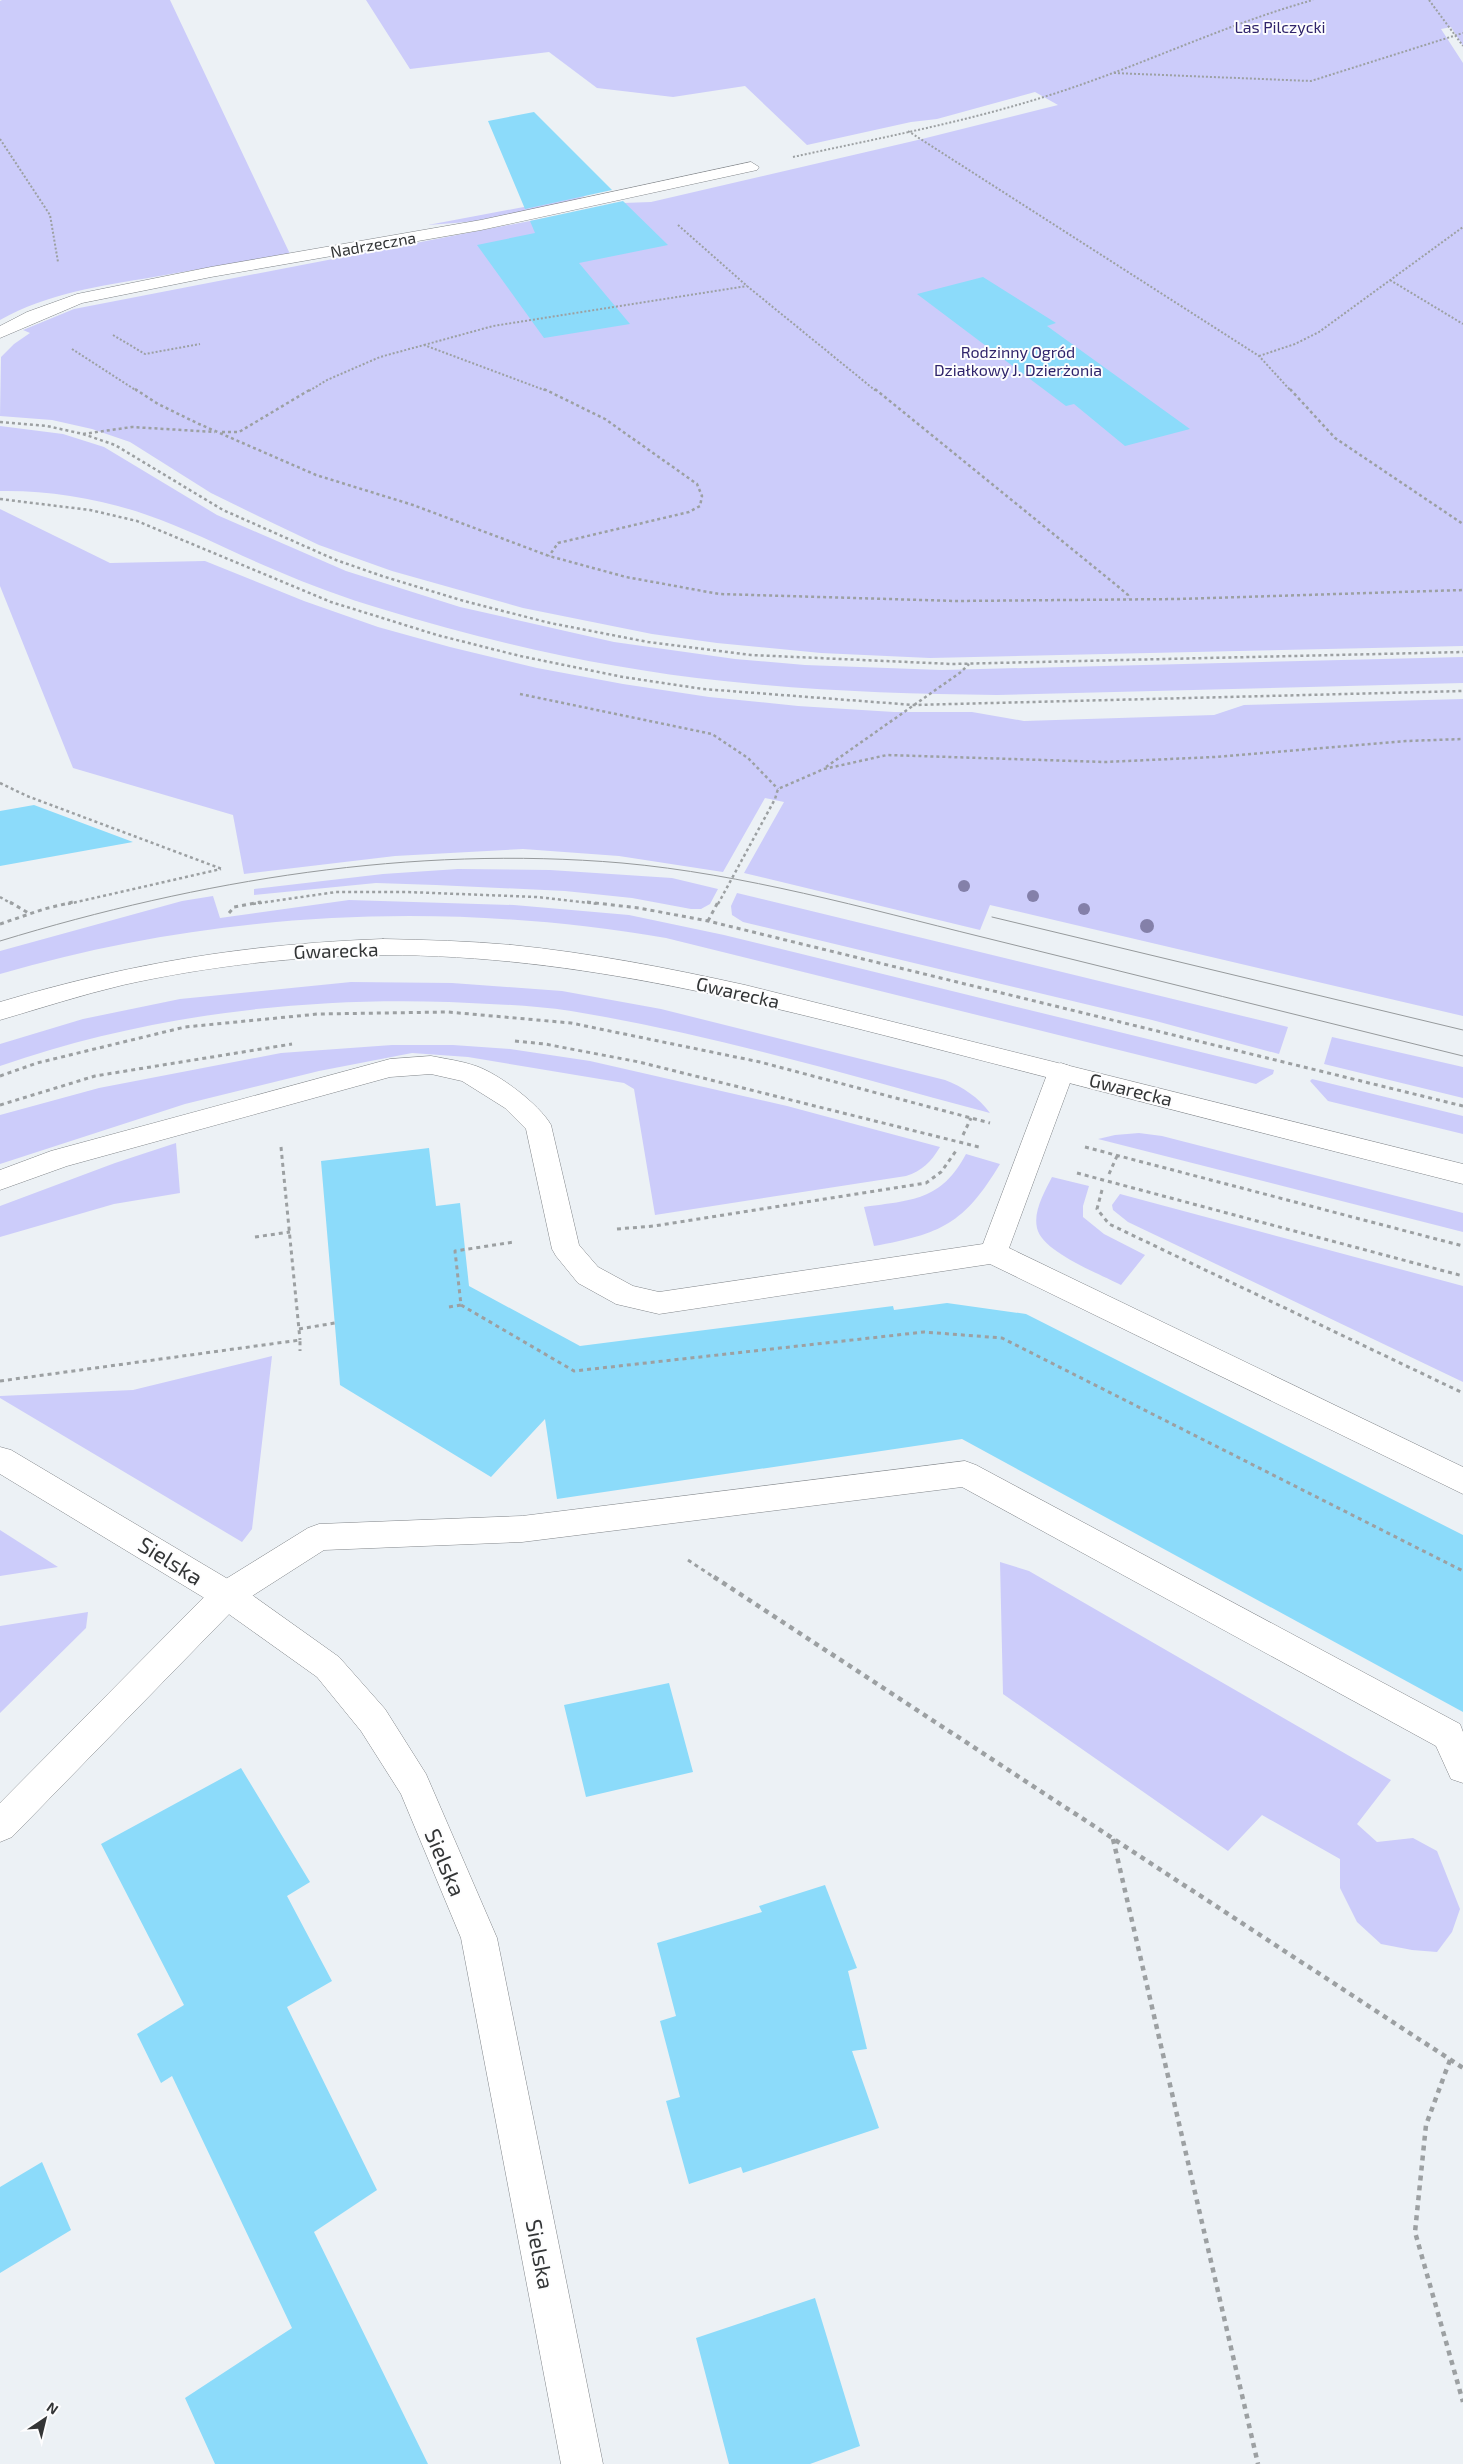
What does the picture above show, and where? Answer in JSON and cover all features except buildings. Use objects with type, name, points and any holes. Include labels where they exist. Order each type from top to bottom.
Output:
[{"type":"street","name":"Nadrzeczna","points":[[0,333],[22,321],[77,300],[175,279],[481,226],[751,167]]},
{"type":"street","name":"Gwarecka","points":[[0,1011],[48,995],[156,970],[256,955],[334,948],[424,948],[500,952],[606,966],[702,983],[1463,1174]]},
{"type":"street","points":[[0,1180],[60,1158],[390,1068],[432,1065],[469,1074],[514,1100],[538,1125],[566,1249],[588,1275],[626,1296],[659,1303],[993,1253],[1463,1481]]},
{"type":"street","points":[[993,1253],[1061,1072]]},
{"type":"street","name":"Sielska","points":[[0,1459],[227,1595],[328,1666],[373,1720],[414,1785],[479,1938],[582,2464]]},
{"type":"street","points":[[0,1826],[227,1595],[319,1537],[522,1529],[965,1474],[1448,1735],[1463,1768]]},
{"type":"path","points":[[751,167],[1020,104],[1111,73],[1189,42],[1313,0]]},
{"type":"path","points":[[1428,0],[1436,7],[1463,46]]},
{"type":"path","points":[[1111,73],[1311,81],[1463,33]]},
{"type":"path","points":[[908,131],[1259,356],[1335,438],[1463,524]]},
{"type":"path","points":[[0,140],[50,215],[61,277],[77,300]]},
{"type":"path","points":[[639,192],[747,286],[1115,584],[1128,595],[1128,599]]},
{"type":"path","points":[[1259,356],[1295,344],[1319,332],[1463,227]]},
{"type":"path","points":[[1390,280],[1463,324]]},
{"type":"path","points":[[83,434],[96,430],[127,428],[239,432],[328,380],[380,357],[493,326],[747,286]]},
{"type":"path","points":[[57,307],[77,321],[124,340],[145,354],[200,344]]},
{"type":"path","points":[[22,321],[37,335],[66,345],[158,404],[316,475],[413,505],[549,556],[626,577],[719,594],[956,601],[1128,599],[1463,590]]},
{"type":"path","points":[[424,345],[556,394],[605,419],[696,484],[702,496],[700,506],[689,512],[558,543],[549,556]]},
{"type":"path","points":[[0,422],[47,426],[83,434],[115,445],[223,510],[283,538],[372,573],[464,601],[550,623],[648,642],[751,656],[869,662],[969,664],[1463,652]]},
{"type":"path","points":[[0,499],[90,510],[137,521],[331,602],[437,635],[520,656],[623,677],[703,689],[792,698],[914,704],[1003,704],[1463,691]]},
{"type":"path","points":[[824,769],[961,672],[969,664]]},
{"type":"path","points":[[520,694],[712,734],[734,746],[756,763],[778,789]]},
{"type":"path","points":[[708,921],[775,799],[778,789],[824,769],[887,755],[1104,762],[1214,757],[1406,741],[1463,739]]},
{"type":"path","points":[[0,783],[27,796],[222,869],[145,885],[31,914],[0,924]]},
{"type":"path","points":[[0,897],[31,914]]},
{"type":"path","points":[[0,1076],[37,1063],[185,1027],[318,1014],[448,1012],[570,1022],[760,1062],[1463,1246]]},
{"type":"path","points":[[963,1135],[971,1118]]},
{"type":"path","points":[[563,1234],[654,1226],[926,1183],[940,1172],[956,1151]]},
{"type":"path","points":[[283,1152],[300,1352]]},
{"type":"path","points":[[1109,1174],[1117,1156]]},
{"type":"path","points":[[1074,1172],[1463,1276]]},
{"type":"path","points":[[1102,1190],[1096,1206],[1099,1216],[1109,1224],[1463,1393]]},
{"type":"path","points":[[255,1237],[290,1232]]},
{"type":"path","points":[[461,1305],[455,1251],[496,1246]]},
{"type":"path","points":[[449,1307],[461,1305],[574,1372],[924,1332],[1002,1338],[1463,1571]]},
{"type":"path","points":[[299,1329],[335,1323]]},
{"type":"path","points":[[0,1381],[300,1340]]},
{"type":"path","points":[[620,1516],[1463,2068]]},
{"type":"path","points":[[1113,1838],[1258,2464]]},
{"type":"path","points":[[1450,2060],[1426,2124],[1415,2232],[1463,2402]]},
{"type":"green space","points":[[170,0],[290,254],[75,292],[37,303],[0,320],[0,1]]},
{"type":"green space","name":"Rodzinny Ogród Działkowy J. Dzierżonia","points":[[366,0],[1463,0],[1463,46],[1451,27],[1441,29],[1463,63],[1463,646],[930,658],[821,653],[717,643],[652,634],[523,608],[392,571],[319,545],[211,493],[130,442],[92,429],[52,420],[0,416],[1,357],[14,344],[30,333],[23,330],[74,309],[623,203],[651,202],[922,139],[1058,105],[1035,92],[937,119],[911,122],[807,145],[745,86],[673,97],[597,88],[549,52],[410,69]]},
{"type":"green space","points":[[587,195],[551,208],[510,217],[428,225]]},
{"type":"green space","points":[[0,426],[63,434],[104,447],[217,515],[346,571],[460,607],[614,642],[735,659],[805,665],[942,670],[1463,657],[1463,683],[997,695],[929,694],[826,690],[758,684],[681,676],[594,662],[508,644],[355,600],[288,576],[180,527],[130,509],[56,494],[0,491]]},
{"type":"green space","points":[[0,509],[110,563],[205,561],[304,601],[378,627],[450,647],[537,668],[709,697],[798,706],[894,712],[972,712],[1024,721],[1214,715],[1244,705],[1463,699],[1463,1016],[990,905],[980,930],[744,873],[784,802],[765,798],[723,872],[619,856],[523,849],[395,856],[244,874],[233,815],[73,768],[0,586]]},
{"type":"green space","points":[[458,869],[550,870],[672,878],[718,889],[710,904],[701,909],[691,909],[632,898],[565,891],[376,883],[254,895],[254,889],[383,874]]},
{"type":"green space","points":[[737,893],[1288,1027],[1279,1054],[1152,1020],[743,922],[732,915],[731,906]]},
{"type":"green space","points":[[213,896],[220,918],[349,900],[514,905],[629,915],[724,935],[1274,1070],[1273,1074],[1256,1084],[666,938],[583,926],[499,919],[415,916],[331,918],[247,925],[164,936],[82,953],[0,974],[0,951],[182,901]]},
{"type":"green space","points":[[351,982],[452,983],[562,991],[661,1009],[945,1080],[970,1093],[990,1113],[677,1031],[571,1011],[480,1003],[392,1001],[335,1003],[222,1013],[110,1034],[0,1066],[0,1044],[83,1019],[180,999]]},
{"type":"green space","points":[[1332,1037],[1463,1067],[1463,1098],[1324,1064]]},
{"type":"green space","points":[[392,1045],[453,1045],[510,1049],[590,1061],[787,1106],[940,1147],[926,1165],[906,1176],[655,1215],[634,1089],[624,1083],[468,1057],[412,1053],[319,1071],[185,1104],[0,1164],[0,1115],[99,1088],[281,1053]]},
{"type":"green space","points":[[1312,1079],[1463,1116],[1463,1134],[1328,1101],[1310,1081]]},
{"type":"green space","points":[[1139,1133],[1162,1136],[1463,1213],[1463,1232],[1098,1139]]},
{"type":"green space","points":[[176,1143],[180,1193],[114,1204],[0,1237],[0,1206],[115,1163]]},
{"type":"green space","points":[[966,1154],[1000,1164],[975,1200],[962,1213],[934,1231],[917,1237],[874,1246],[864,1207],[911,1200],[924,1196],[946,1181]]},
{"type":"green space","points":[[1052,1177],[1089,1186],[1083,1206],[1083,1217],[1104,1234],[1145,1255],[1121,1285],[1060,1254],[1041,1237],[1037,1228],[1037,1215],[1040,1201]]},
{"type":"green space","points":[[1120,1194],[1463,1286],[1463,1382],[1128,1222],[1113,1210],[1112,1205]]},
{"type":"green space","points":[[272,1356],[252,1529],[242,1542],[0,1398],[0,1396],[133,1390]]},
{"type":"green space","points":[[0,1530],[58,1567],[0,1576]]},
{"type":"green space","points":[[1000,1562],[1029,1571],[1391,1780],[1357,1824],[1377,1842],[1413,1838],[1437,1851],[1460,1909],[1452,1932],[1437,1952],[1412,1950],[1381,1944],[1357,1922],[1340,1888],[1340,1859],[1262,1815],[1228,1851],[1003,1694]]},
{"type":"green space","points":[[88,1612],[86,1628],[0,1713],[0,1626]]},
{"type":"tram line","points":[[0,941],[76,919],[152,901],[229,885],[307,872],[464,859],[543,859],[622,863],[713,875],[804,893],[1463,1056]]},
{"type":"tram line","points":[[992,917],[1463,1030]]},
{"type":"park label","name":"Las Pilczycki","points":[[1280,26]]}]
